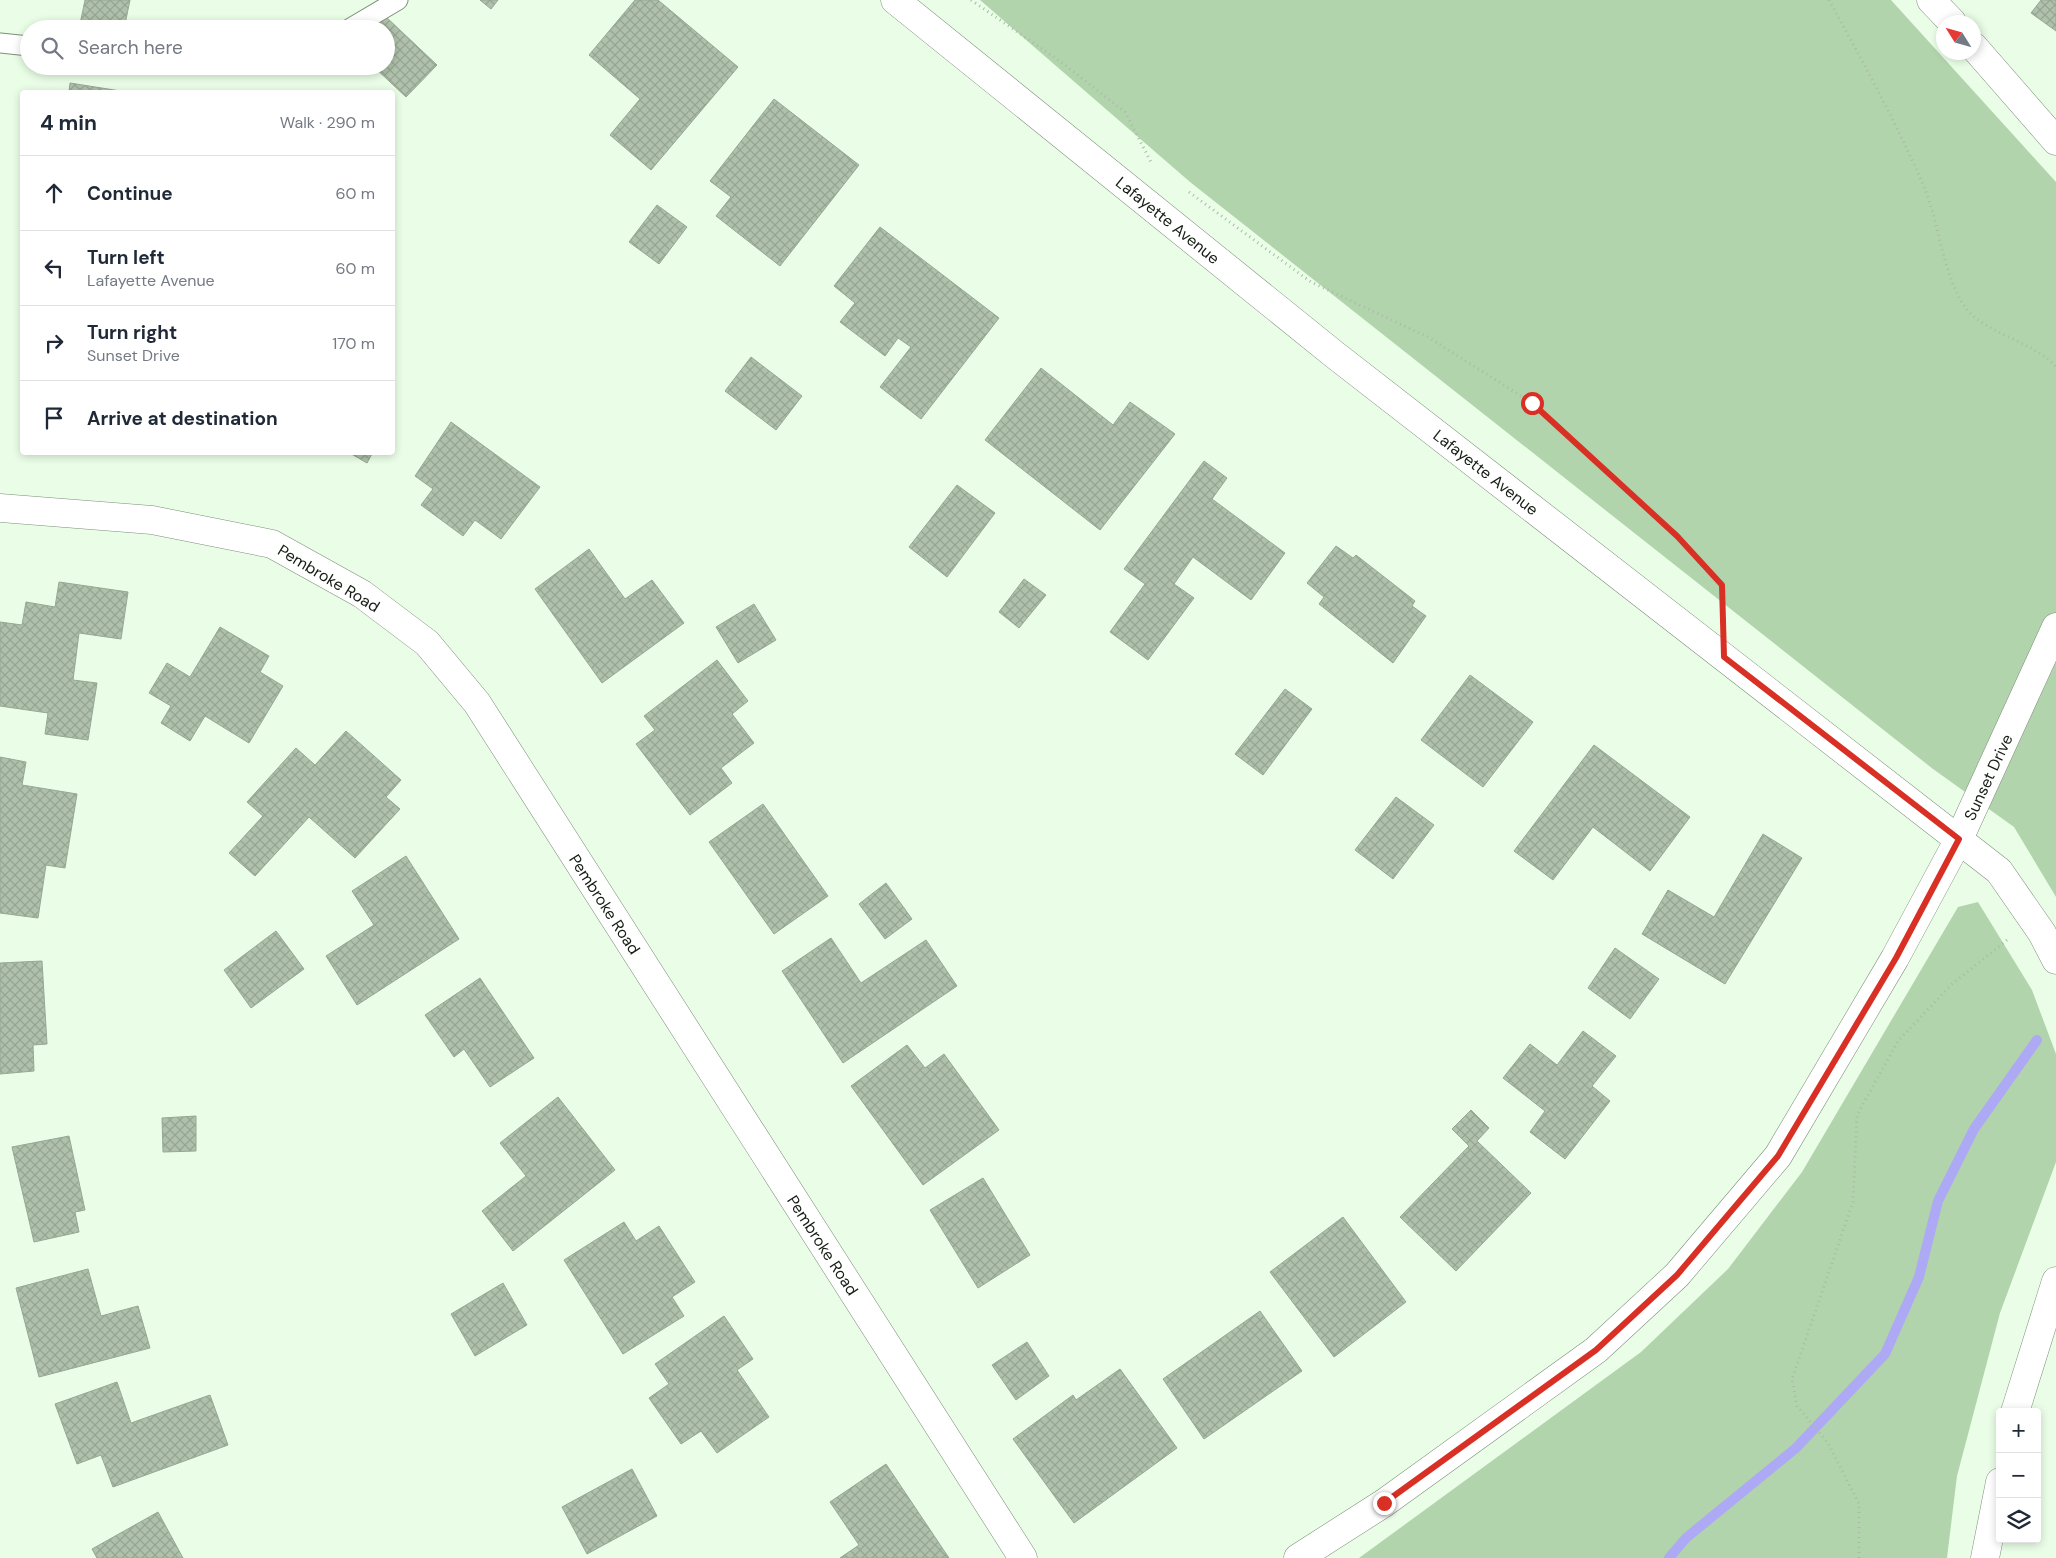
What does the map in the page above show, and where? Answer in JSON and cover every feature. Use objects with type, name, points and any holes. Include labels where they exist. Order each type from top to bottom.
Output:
[{"type":"street","name":"Lafayette Avenue","points":[[895,0],[1335,355],[1999,871],[2032,919],[2056,960]]},
{"type":"street","points":[[1931,0],[1945,15]]},
{"type":"street","points":[[1981,55],[2056,141]]},
{"type":"street","name":"Pembroke Road","points":[[0,508],[152,520],[272,544],[362,594],[427,642],[483,711],[1023,1558]]},
{"type":"street","name":"Sunset Drive","points":[[1298,1558],[1384,1503],[1596,1350],[1677,1275],[1778,1156],[1896,958],[1959,839],[2056,627]]},
{"type":"street","points":[[2016,1408],[2056,1281]]},
{"type":"street","points":[[1985,1558],[1997,1498]]},
{"type":"lane","points":[[364,20],[398,0]]},
{"type":"lane","points":[[0,43],[20,45]]},
{"type":"path","points":[[971,0],[1061,62],[1125,112],[1154,167]]},
{"type":"path","points":[[1829,0],[1866,66],[1926,190],[1954,287],[1970,312],[2006,337],[2049,360],[2056,367]]},
{"type":"path","points":[[1185,190],[1311,282],[1428,337],[1532,403],[1677,536],[1722,585],[1724,657]]},
{"type":"path","points":[[1859,1558],[1860,1504],[1828,1443],[1797,1406],[1792,1379],[1853,1202],[1856,1115],[1898,1041],[1951,986],[2032,919]]},
{"type":"green space","points":[[980,0],[1891,0],[1936,50],[1936,60],[1945,60],[2056,182],[2056,897],[2014,827],[1933,769],[1190,182]]},
{"type":"green space","points":[[1978,902],[2032,990],[2056,1054],[2056,1162],[2000,1313],[1957,1476],[1947,1558],[1359,1558],[1641,1352],[1728,1269],[1802,1172],[1958,907]]},
{"type":"building","points":[[85,0],[130,0],[126,20],[81,20]]},
{"type":"building","points":[[480,0],[498,0],[491,9]]},
{"type":"building","points":[[635,0],[658,0],[738,67],[651,170],[610,135],[640,99],[589,55]]},
{"type":"building","points":[[2041,0],[2056,0],[2056,31],[2031,13]]},
{"type":"building","points":[[384,15],[389,20],[379,20]]},
{"type":"building","points":[[395,25],[437,65],[406,97],[383,75],[395,75]]},
{"type":"building","points":[[70,83],[114,90],[69,90]]},
{"type":"building","points":[[774,99],[859,165],[780,266],[716,216],[731,197],[710,181]]},
{"type":"building","points":[[657,205],[687,227],[659,264],[629,242]]},
{"type":"building","points":[[880,227],[999,318],[921,419],[880,387],[911,347],[898,338],[885,356],[840,322],[855,303],[834,286]]},
{"type":"building","points":[[751,357],[802,396],[776,430],[725,391]]},
{"type":"building","points":[[1041,368],[1113,425],[1130,402],[1175,434],[1100,530],[985,440]]},
{"type":"building","points":[[451,422],[540,487],[501,539],[475,520],[463,536],[421,505],[433,489],[415,476]]},
{"type":"building","points":[[353,455],[371,455],[367,463]]},
{"type":"building","points":[[1204,461],[1227,478],[1212,499],[1285,553],[1251,600],[1193,557],[1174,584],[1194,598],[1148,660],[1110,632],[1145,584],[1124,569]]},
{"type":"building","points":[[957,485],[995,513],[947,577],[909,547]]},
{"type":"building","points":[[1336,546],[1353,558],[1356,555],[1415,601],[1412,606],[1426,616],[1393,663],[1319,604],[1324,597],[1307,583]]},
{"type":"building","points":[[589,549],[625,599],[652,580],[684,623],[602,683],[535,589]]},
{"type":"building","points":[[1024,579],[1046,595],[1019,628],[999,612]]},
{"type":"building","points":[[59,582],[128,592],[121,639],[79,633],[73,680],[97,683],[88,740],[45,734],[48,713],[0,706],[0,622],[22,625],[26,602],[55,607]]},
{"type":"building","points":[[754,604],[776,640],[738,663],[716,627]]},
{"type":"building","points":[[220,627],[269,656],[260,672],[283,686],[249,743],[205,716],[190,741],[161,723],[171,706],[149,693],[167,663],[190,677]]},
{"type":"building","points":[[717,660],[748,701],[732,714],[754,743],[721,768],[732,783],[690,815],[636,744],[655,730],[644,716]]},
{"type":"building","points":[[1470,675],[1533,722],[1483,787],[1421,740]]},
{"type":"building","points":[[1285,689],[1312,709],[1263,775],[1235,754]]},
{"type":"building","points":[[346,731],[401,780],[386,797],[400,809],[355,858],[309,817],[255,876],[229,853],[263,816],[247,802],[296,748],[315,765]]},
{"type":"building","points":[[1594,745],[1690,817],[1650,871],[1593,827],[1553,880],[1514,851]]},
{"type":"building","points":[[0,757],[26,762],[22,785],[77,794],[65,868],[46,865],[38,918],[0,913]]},
{"type":"building","points":[[1396,797],[1434,825],[1393,879],[1355,850]]},
{"type":"building","points":[[763,804],[828,896],[774,934],[709,842]]},
{"type":"building","points":[[1763,834],[1802,858],[1725,984],[1642,934],[1668,890],[1714,917]]},
{"type":"building","points":[[406,856],[459,939],[357,1005],[326,956],[374,925],[352,891]]},
{"type":"building","points":[[886,883],[912,919],[885,939],[859,904]]},
{"type":"building","points":[[276,931],[304,969],[251,1008],[224,970]]},
{"type":"building","points":[[831,938],[861,983],[926,940],[957,986],[843,1063],[782,971]]},
{"type":"building","points":[[1615,948],[1659,979],[1630,1019],[1588,988]]},
{"type":"building","points":[[42,961],[47,1044],[33,1045],[34,1071],[0,1074],[0,963]]},
{"type":"building","points":[[480,978],[534,1058],[490,1087],[464,1049],[454,1057],[425,1015]]},
{"type":"building","points":[[1583,1031],[1616,1056],[1592,1086],[1610,1101],[1565,1159],[1530,1132],[1545,1111],[1503,1078],[1530,1044],[1557,1065]]},
{"type":"building","points":[[907,1045],[925,1068],[944,1054],[999,1130],[923,1185],[851,1086]]},
{"type":"building","points":[[558,1097],[615,1170],[513,1251],[482,1211],[526,1176],[500,1143]]},
{"type":"building","points":[[1471,1110],[1489,1128],[1477,1141],[1531,1193],[1456,1271],[1400,1217],[1469,1146],[1452,1129]]},
{"type":"building","points":[[196,1116],[196,1151],[163,1152],[162,1118]]},
{"type":"building","points":[[69,1136],[85,1210],[75,1212],[79,1232],[34,1242],[12,1147]]},
{"type":"building","points":[[983,1178],[1030,1255],[978,1288],[930,1210]]},
{"type":"building","points":[[1343,1217],[1406,1302],[1334,1357],[1270,1272]]},
{"type":"building","points":[[624,1222],[636,1241],[659,1226],[695,1282],[672,1297],[684,1316],[623,1354],[564,1260]]},
{"type":"building","points":[[88,1269],[101,1316],[138,1306],[150,1348],[39,1377],[16,1288]]},
{"type":"building","points":[[503,1283],[527,1325],[475,1356],[451,1314]]},
{"type":"building","points":[[1260,1311],[1302,1371],[1204,1439],[1163,1379]]},
{"type":"building","points":[[724,1316],[753,1359],[737,1370],[769,1417],[717,1453],[701,1431],[681,1444],[649,1398],[669,1384],[655,1364]]},
{"type":"building","points":[[1027,1342],[1049,1376],[1016,1400],[992,1365]]},
{"type":"building","points":[[1120,1369],[1177,1448],[1074,1523],[1013,1439],[1073,1395],[1076,1400]]},
{"type":"building","points":[[117,1382],[131,1423],[210,1395],[228,1445],[113,1487],[101,1455],[77,1464],[55,1404]]},
{"type":"building","points":[[886,1464],[949,1558],[840,1558],[859,1545],[830,1502]]},
{"type":"building","points":[[632,1469],[657,1516],[587,1554],[562,1507]]},
{"type":"building","points":[[158,1512],[183,1558],[97,1558],[92,1549]]},
{"type":"waterway","points":[[1669,1558],[1686,1538],[1796,1448],[1885,1354],[1919,1277],[1938,1201],[1974,1129],[2037,1040]]},
{"type":"route","points":[[1384,1503],[1596,1350],[1677,1275],[1778,1156],[1896,958],[1959,839],[1724,657],[1722,585],[1677,536],[1532,403]]}]
